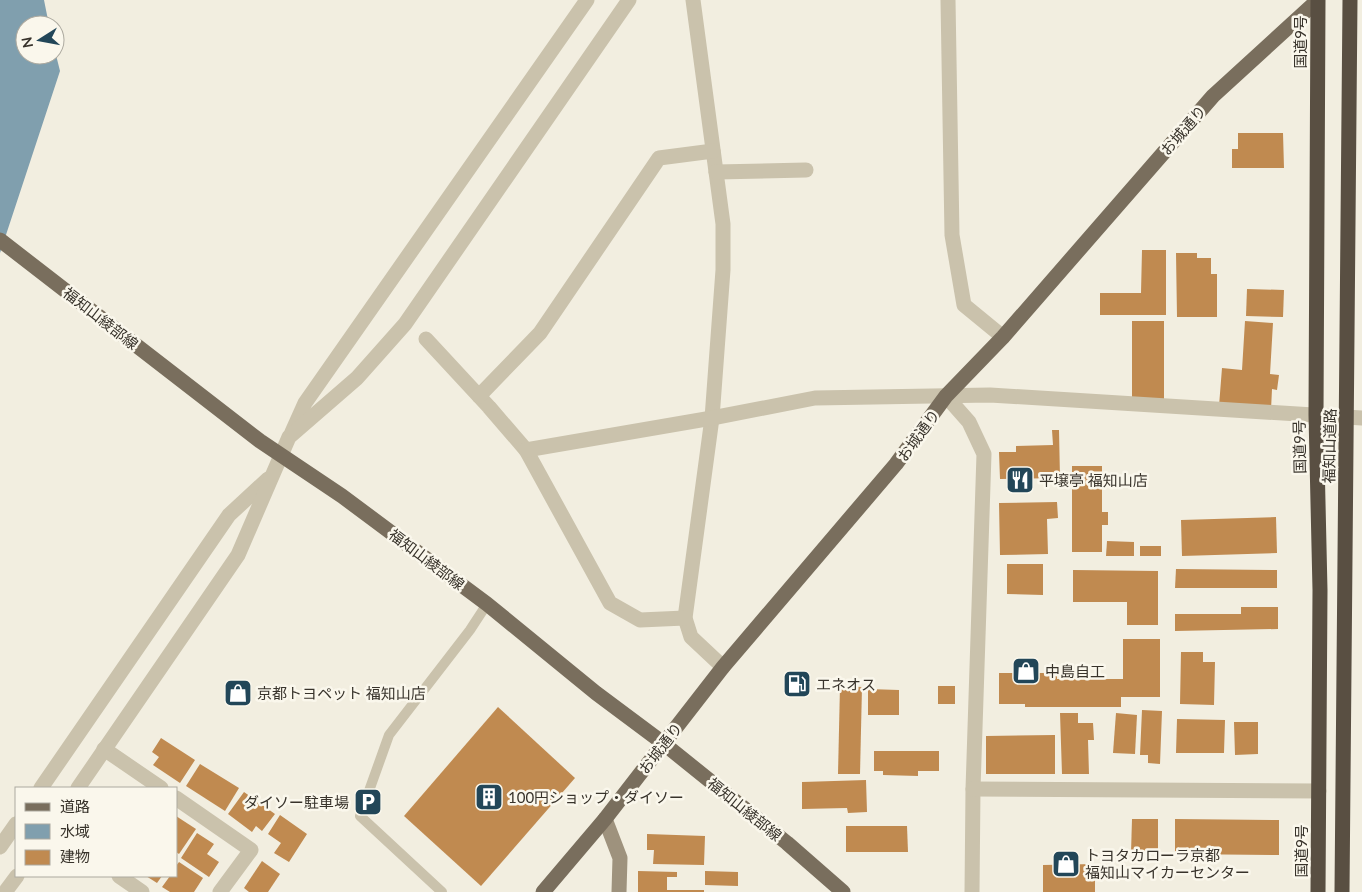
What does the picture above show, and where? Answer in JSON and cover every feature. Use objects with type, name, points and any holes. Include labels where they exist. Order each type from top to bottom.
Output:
[{"type":"highway","name":"国道9号","points":[[1318,0],[1316,415],[1320,590],[1318,892]]},
{"type":"highway","name":"福知山道路","points":[[1342,892],[1350,0]]},
{"type":"main road","name":"お城通り","points":[[543,892],[605,819],[723,667],[896,464],[946,396],[1003,337],[1213,96],[1318,0]]},
{"type":"main road","name":"福知山綾部線","points":[[0,240],[280,456],[342,496],[487,604],[596,693],[663,742],[787,843],[843,892]]},
{"type":"street","points":[[79,787],[238,555],[305,403],[587,0]]},
{"type":"street","points":[[290,437],[357,378],[405,324],[629,0]]},
{"type":"street","points":[[693,0],[723,224],[723,270],[712,418],[685,618],[691,637],[723,667]]},
{"type":"street","points":[[948,0],[952,235],[964,305],[1003,337]]},
{"type":"street","points":[[478,396],[540,333],[659,158],[713,150]]},
{"type":"street","points":[[716,172],[806,170]]},
{"type":"street","points":[[426,338],[526,450],[610,603],[640,620],[685,618]]},
{"type":"street","points":[[526,450],[815,398],[990,395],[1362,418]]},
{"type":"street","points":[[946,396],[969,422],[984,454],[973,789],[972,892]]},
{"type":"street","points":[[42,787],[229,515],[272,475]]},
{"type":"street","points":[[104,749],[160,787]]},
{"type":"street","points":[[973,789],[1319,791]]},
{"type":"street","points":[[178,799],[251,850],[220,892]]},
{"type":"street","points":[[605,819],[620,858],[618,892]]},
{"type":"street","points":[[0,847],[15,825]]},
{"type":"street","points":[[5,892],[16,877]]},
{"type":"street","points":[[120,877],[142,892]]},
{"type":"lane","points":[[442,892],[360,816],[389,735],[470,630],[487,604]]},
{"type":"water","points":[[0,0],[44,0],[47,15],[15,15],[15,65],[58,65],[60,71],[0,253]]},
{"type":"building","points":[[1238,133],[1283,133],[1284,168],[1232,168],[1232,149],[1238,149]]},
{"type":"building","points":[[1142,250],[1166,250],[1166,315],[1100,315],[1100,293],[1141,293]]},
{"type":"building","points":[[1176,253],[1197,253],[1197,258],[1211,258],[1211,274],[1217,274],[1217,317],[1177,317]]},
{"type":"building","points":[[1247,289],[1284,290],[1283,317],[1246,316]]},
{"type":"building","points":[[1132,321],[1164,321],[1164,400],[1132,400]]},
{"type":"building","points":[[1245,321],[1273,323],[1270,374],[1279,375],[1277,390],[1272,389],[1271,410],[1219,406],[1222,368],[1242,370]]},
{"type":"building","points":[[1052,430],[1059,430],[1060,478],[1000,479],[999,452],[1016,452],[1016,446],[1053,445]]},
{"type":"building","points":[[1072,466],[1102,466],[1102,512],[1108,512],[1108,525],[1102,525],[1102,552],[1072,552]]},
{"type":"building","points":[[1057,502],[1058,518],[1047,519],[1048,554],[1000,555],[999,503]]},
{"type":"building","points":[[1276,517],[1277,553],[1182,556],[1181,520]]},
{"type":"building","points":[[1107,541],[1134,542],[1134,556],[1106,556]]},
{"type":"building","points":[[1140,546],[1161,546],[1161,556],[1140,556]]},
{"type":"building","points":[[1007,564],[1043,564],[1043,595],[1007,594]]},
{"type":"building","points":[[1176,569],[1277,570],[1277,588],[1175,588]]},
{"type":"building","points":[[1073,570],[1158,571],[1158,625],[1127,625],[1127,602],[1073,602]]},
{"type":"building","points":[[1241,607],[1278,607],[1278,629],[1175,631],[1175,614],[1241,614]]},
{"type":"building","points":[[1123,639],[1160,639],[1160,697],[1121,697],[1121,707],[1025,707],[1025,704],[999,704],[999,673],[1057,673],[1057,679],[1123,679]]},
{"type":"building","points":[[1181,652],[1203,652],[1203,662],[1215,662],[1214,705],[1180,704]]},
{"type":"building","points":[[840,686],[862,687],[860,774],[838,774]]},
{"type":"building","points":[[938,686],[955,686],[955,704],[938,704]]},
{"type":"building","points":[[868,689],[899,690],[899,715],[868,715]]},
{"type":"building","name":"100円ショップ・ダイソー","points":[[498,707],[575,778],[481,886],[404,816]]},
{"type":"building","points":[[1142,710],[1162,711],[1160,764],[1148,763],[1148,755],[1140,755]]},
{"type":"building","points":[[1060,713],[1078,713],[1078,723],[1093,723],[1094,740],[1088,740],[1089,774],[1062,774]]},
{"type":"building","points":[[1116,713],[1137,715],[1135,754],[1113,753]]},
{"type":"building","points":[[1177,719],[1225,720],[1224,753],[1176,753]]},
{"type":"building","points":[[1234,722],[1258,722],[1258,754],[1235,755]]},
{"type":"building","points":[[1055,735],[1055,774],[986,774],[986,736]]},
{"type":"building","points":[[161,738],[195,760],[180,783],[153,765],[159,757],[152,752]]},
{"type":"building","points":[[874,751],[939,751],[939,771],[918,771],[918,776],[883,775],[883,771],[874,771]]},
{"type":"building","points":[[200,764],[239,788],[225,811],[186,786]]},
{"type":"building","points":[[866,780],[867,812],[848,813],[847,808],[802,809],[802,782]]},
{"type":"building","points":[[244,792],[275,814],[262,831],[256,826],[252,832],[228,814]]},
{"type":"building","points":[[280,815],[307,834],[289,862],[274,853],[281,843],[268,834]]},
{"type":"building","points":[[178,817],[196,829],[178,853]]},
{"type":"building","points":[[1132,819],[1158,819],[1158,853],[1131,853]]},
{"type":"building","points":[[1175,819],[1279,820],[1279,855],[1175,854]]},
{"type":"building","points":[[846,826],[907,826],[908,852],[846,852]]},
{"type":"building","points":[[197,833],[214,844],[207,854],[219,862],[209,877],[181,858]]},
{"type":"building","points":[[647,834],[705,836],[704,865],[653,864],[654,850],[647,850]]},
{"type":"building","points":[[262,861],[280,874],[268,892],[249,892],[244,888]]},
{"type":"building","points":[[179,862],[203,878],[194,892],[170,892],[162,887],[169,877],[178,877]]},
{"type":"building","points":[[1095,864],[1095,892],[1043,892],[1043,865]]},
{"type":"building","points":[[638,871],[677,872],[677,877],[667,877],[667,890],[704,890],[704,892],[638,892]]},
{"type":"building","points":[[705,871],[738,872],[738,886],[705,885]]},
{"type":"building","points":[[148,877],[161,877],[157,883]]},
{"type":"place","name":"平壌亭 福知山店","points":[[1020,480]]},
{"type":"place","name":"中島自工","points":[[1026,671]]},
{"type":"place","name":"エネオス","points":[[797,684]]},
{"type":"place","name":"京都トヨペット 福知山店","points":[[238,693]]},
{"type":"place","name":"100円ショップ・ダイソー","points":[[489,797]]},
{"type":"place","name":"ダイソー駐車場","points":[[368,802]]},
{"type":"place","name":"トヨタカローラ京都 福知山マイカーセンター","points":[[1066,864]]}]
